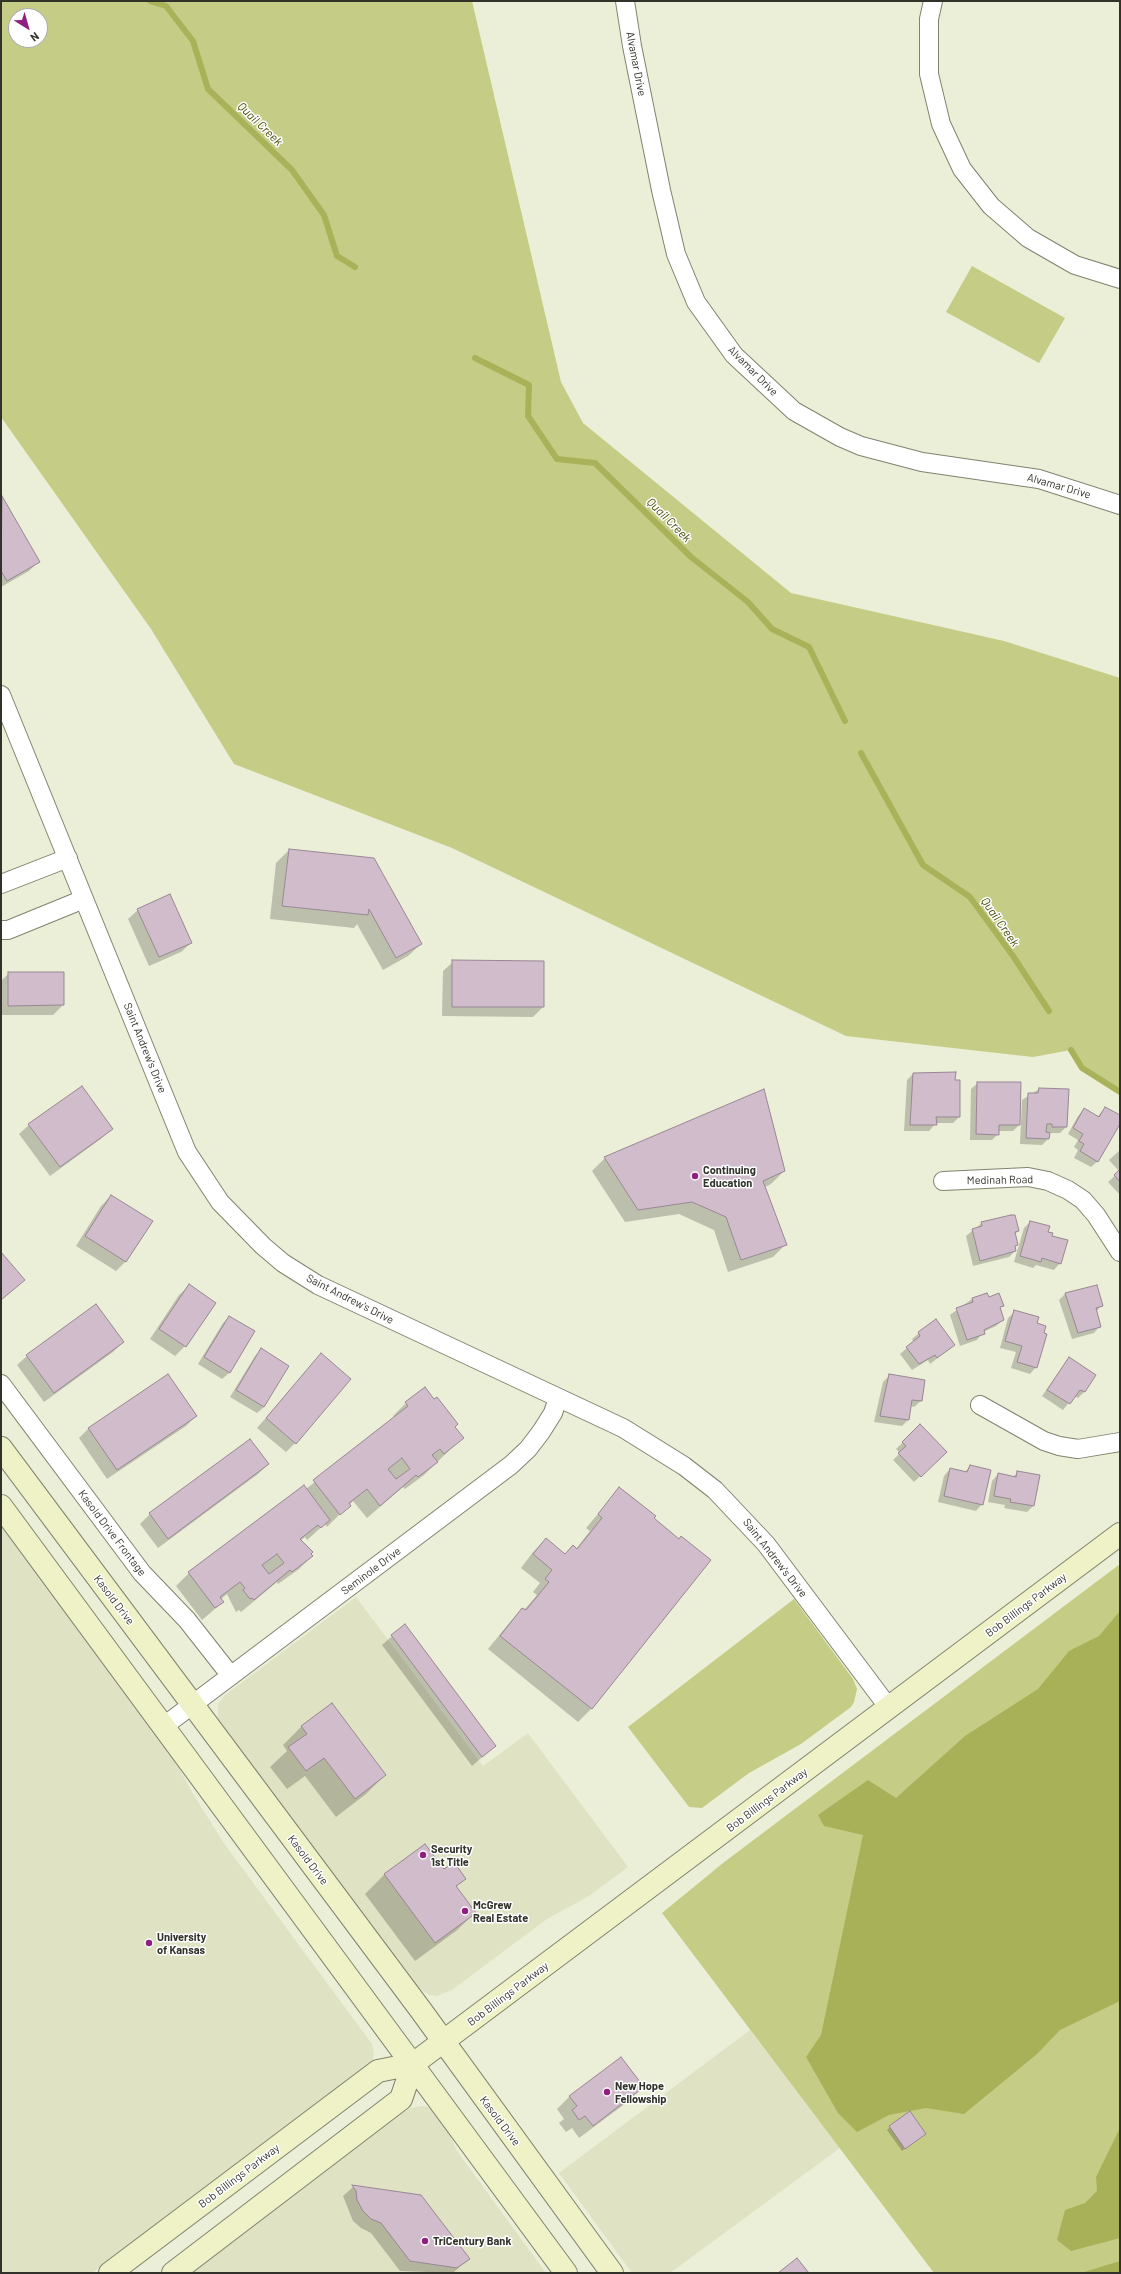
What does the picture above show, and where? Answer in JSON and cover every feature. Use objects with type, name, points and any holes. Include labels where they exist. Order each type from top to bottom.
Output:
[{"type":"main road","name":"Kasold Drive","points":[[1,1448],[443,2042],[612,2273]]},
{"type":"main road","points":[[1,1506],[566,2273]]},
{"type":"main road","name":"Bob Billings Parkway","points":[[110,2273],[378,2071],[413,2064],[1120,1534]]},
{"type":"main road","points":[[173,2273],[401,2099],[413,2064]]},
{"type":"street","name":"Alvamar Drive","points":[[625,1],[633,54],[661,190],[676,254],[696,302],[734,355],[794,411],[840,437],[861,446],[922,462],[1039,479],[1120,505]]},
{"type":"street","points":[[933,1],[929,19],[929,74],[941,124],[962,169],[991,206],[1028,238],[1075,265],[1120,279]]},
{"type":"street","name":"Saint Andrew's Drive","points":[[1,695],[187,1152],[204,1180],[238,1223],[283,1263],[318,1285],[623,1428],[653,1445],[684,1466],[715,1490],[766,1544],[889,1708]]},
{"type":"street","points":[[1,884],[68,858]]},
{"type":"street","points":[[1,930],[8,930],[84,899]]},
{"type":"street","name":"Medinah Road","points":[[943,1181],[1028,1177],[1048,1181],[1068,1190],[1083,1200],[1096,1215],[1120,1252]]},
{"type":"street","name":"Kasold Drive Frontage","points":[[1,1384],[142,1574],[187,1620],[231,1676]]},
{"type":"street","name":"Seminole Drive","points":[[164,1726],[511,1465],[541,1432],[553,1413],[558,1398]]},
{"type":"street","points":[[980,1405],[1044,1441],[1059,1446],[1078,1449],[1120,1442]]},
{"type":"shaded area","name":"University of Kansas","points":[[1,1526],[174,1759],[192,1792],[223,1842],[372,2044],[374,2053],[373,2060],[367,2066],[92,2273],[1,2273]]},
{"type":"shaded area","points":[[356,1597],[483,1766],[528,1733],[628,1867],[589,1896],[547,1919],[452,1990],[437,1996],[429,1995],[418,1988],[218,1720],[218,1704],[225,1695]]},
{"type":"shaded area","points":[[750,2030],[840,2148],[670,2273],[632,2273],[559,2173]]},
{"type":"shaded area","points":[[421,2106],[429,2107],[436,2112],[445,2125],[457,2151],[546,2273],[192,2273],[401,2114],[411,2108]]},
{"type":"green space","points":[[1,1],[472,1],[561,382],[583,423],[791,593],[1004,641],[1120,678],[1120,1092],[1082,1068],[1071,1050],[1033,1057],[846,1036],[452,848],[234,764],[151,629],[1,417]]},
{"type":"green space","points":[[972,266],[1065,318],[1039,363],[946,312]]},
{"type":"green space","points":[[1120,1564],[1120,2273],[934,2273],[662,1913],[723,1863]]},
{"type":"green space","points":[[794,1599],[853,1679],[857,1689],[854,1702],[851,1707],[801,1744],[749,1773],[702,1808],[689,1807],[628,1727]]},
{"type":"green space","points":[[1120,1611],[1120,2001],[1060,2030],[1037,2054],[964,2114],[926,2108],[889,2115],[857,2132],[838,2113],[806,2057],[821,2035],[863,1835],[824,1826],[818,1815],[868,1780],[896,1798],[965,1736],[1038,1689],[1069,1651],[1099,1636]]},
{"type":"green space","points":[[1120,2128],[1120,2238],[1071,2251],[1057,2240],[1065,2210],[1085,2203],[1097,2191],[1096,2177]]},
{"type":"green space","points":[[1120,2261],[1120,2273],[1081,2273]]},
{"type":"building","points":[[2,496],[40,562],[7,581],[1,571]]},
{"type":"building","points":[[289,849],[374,858],[422,944],[396,958],[369,909],[368,915],[282,906]]},
{"type":"building","points":[[170,894],[192,943],[159,957],[137,909]]},
{"type":"building","points":[[452,960],[544,961],[544,1007],[452,1007]]},
{"type":"building","points":[[8,972],[64,972],[64,1005],[8,1006]]},
{"type":"building","points":[[956,1072],[955,1080],[960,1080],[960,1117],[936,1117],[937,1125],[910,1125],[913,1073]]},
{"type":"building","points":[[977,1082],[1021,1082],[1020,1125],[999,1125],[999,1135],[976,1134]]},
{"type":"building","points":[[82,1086],[113,1129],[60,1167],[28,1124]]},
{"type":"building","points":[[1039,1088],[1069,1089],[1067,1127],[1052,1127],[1052,1124],[1047,1124],[1046,1132],[1050,1133],[1049,1139],[1026,1138],[1028,1093],[1038,1093]]},
{"type":"building","name":"Continuing Education","points":[[764,1089],[785,1171],[763,1181],[787,1245],[741,1260],[726,1217],[692,1202],[638,1210],[604,1157]]},
{"type":"building","points":[[1105,1107],[1120,1115],[1120,1124],[1098,1162],[1080,1151],[1084,1144],[1079,1141],[1083,1134],[1073,1128],[1084,1108],[1099,1117]]},
{"type":"building","points":[[1120,1169],[1120,1182],[1114,1175]]},
{"type":"building","points":[[111,1195],[153,1221],[126,1262],[85,1236]]},
{"type":"building","points":[[1015,1215],[1019,1231],[1015,1232],[1018,1245],[1015,1246],[1016,1251],[980,1261],[972,1229],[982,1226],[981,1222]]},
{"type":"building","points":[[1030,1221],[1050,1226],[1048,1232],[1053,1233],[1052,1236],[1068,1240],[1061,1264],[1042,1258],[1041,1262],[1020,1256]]},
{"type":"building","points":[[1,1252],[25,1280],[1,1300]]},
{"type":"building","points":[[189,1284],[216,1303],[186,1347],[159,1329]]},
{"type":"building","points":[[1097,1285],[1103,1306],[1096,1308],[1101,1327],[1078,1333],[1065,1293]]},
{"type":"building","points":[[987,1293],[989,1297],[999,1293],[1004,1306],[1000,1307],[1004,1320],[984,1330],[985,1334],[967,1340],[956,1308],[973,1302],[972,1298]]},
{"type":"building","points":[[96,1304],[124,1342],[54,1393],[26,1355]]},
{"type":"building","points":[[1014,1310],[1039,1317],[1037,1323],[1046,1326],[1044,1333],[1047,1334],[1037,1368],[1017,1362],[1022,1346],[1005,1341]]},
{"type":"building","points":[[229,1316],[255,1331],[230,1373],[204,1357]]},
{"type":"building","points":[[936,1319],[955,1345],[937,1358],[935,1355],[919,1364],[906,1347],[920,1336],[918,1332]]},
{"type":"building","points":[[261,1348],[289,1366],[264,1407],[236,1390]]},
{"type":"building","points":[[321,1353],[351,1379],[296,1444],[266,1418]]},
{"type":"building","points":[[1069,1357],[1096,1375],[1085,1392],[1080,1390],[1070,1404],[1047,1390]]},
{"type":"building","points":[[168,1374],[197,1416],[117,1470],[88,1428]]},
{"type":"building","points":[[889,1374],[925,1380],[922,1401],[912,1400],[909,1420],[880,1416]]},
{"type":"building","points":[[425,1387],[434,1399],[437,1397],[458,1424],[455,1427],[464,1438],[444,1454],[440,1449],[432,1455],[438,1462],[418,1477],[416,1475],[380,1506],[367,1489],[349,1503],[351,1506],[340,1515],[313,1480],[408,1406],[405,1402]],"holes":[[[402,1458],[410,1469],[396,1479],[388,1469]]]},
{"type":"building","points":[[920,1424],[947,1452],[921,1477],[898,1453],[906,1446],[902,1442]]},
{"type":"building","points":[[250,1439],[269,1464],[168,1539],[149,1513]]},
{"type":"building","points":[[970,1465],[991,1470],[983,1505],[944,1496],[950,1468],[967,1472]]},
{"type":"building","points":[[1017,1471],[1040,1475],[1034,1506],[1010,1502],[1011,1499],[994,1496],[998,1473],[1016,1477]]},
{"type":"building","points":[[304,1485],[330,1520],[321,1528],[318,1525],[300,1539],[313,1552],[311,1554],[313,1556],[292,1572],[290,1570],[254,1600],[252,1598],[250,1599],[243,1590],[245,1588],[240,1582],[220,1597],[224,1602],[215,1608],[188,1572]],"holes":[[[277,1554],[284,1563],[269,1574],[262,1565]]]},
{"type":"building","points":[[619,1487],[656,1516],[654,1518],[679,1539],[681,1536],[711,1560],[592,1709],[500,1636],[522,1608],[526,1610],[549,1582],[545,1579],[552,1570],[533,1554],[546,1538],[565,1554],[573,1545],[577,1549],[602,1518],[598,1514]]},
{"type":"building","points":[[405,1624],[496,1746],[482,1757],[391,1635]]},
{"type":"building","points":[[332,1703],[386,1775],[355,1799],[324,1758],[306,1771],[288,1747],[307,1734],[301,1726]]},
{"type":"building","points":[[425,1844],[444,1869],[454,1862],[466,1879],[456,1886],[476,1913],[435,1943],[384,1874]]},
{"type":"building","name":"New Hope Fellowship","points":[[621,2057],[644,2087],[593,2126],[585,2116],[579,2120],[572,2110],[577,2106],[569,2096]]},
{"type":"building","points":[[910,2111],[926,2134],[905,2149],[889,2126]]},
{"type":"building","name":"TriCentury Bank","points":[[352,2185],[421,2195],[470,2259],[457,2268],[410,2261],[381,2223],[371,2219],[363,2211],[357,2200],[356,2191]]},
{"type":"building","points":[[797,2258],[809,2273],[778,2273]]},
{"type":"waterway","name":"Quail Creek","points":[[150,1],[166,6],[193,41],[208,89],[292,170],[324,215],[337,256],[355,267]]},
{"type":"waterway","name":"Quail Creek","points":[[475,358],[529,385],[528,416],[557,459],[595,463],[691,557],[748,602],[772,629],[809,647],[845,721]]},
{"type":"waterway","name":"Quail Creek","points":[[861,753],[923,865],[970,897],[1013,956],[1049,1011]]},
{"type":"waterway","name":"Quail Creek","points":[[1071,1050],[1082,1068],[1120,1092]]},
{"type":"place","name":"Continuing Education","points":[[695,1176]]},
{"type":"place","name":"Security 1st Title","points":[[423,1855]]},
{"type":"place","name":"McGrew Real Estate","points":[[465,1911]]},
{"type":"place","name":"University of Kansas","points":[[149,1943]]},
{"type":"place","name":"New Hope Fellowship","points":[[607,2092]]},
{"type":"place","name":"TriCentury Bank","points":[[425,2241]]}]
